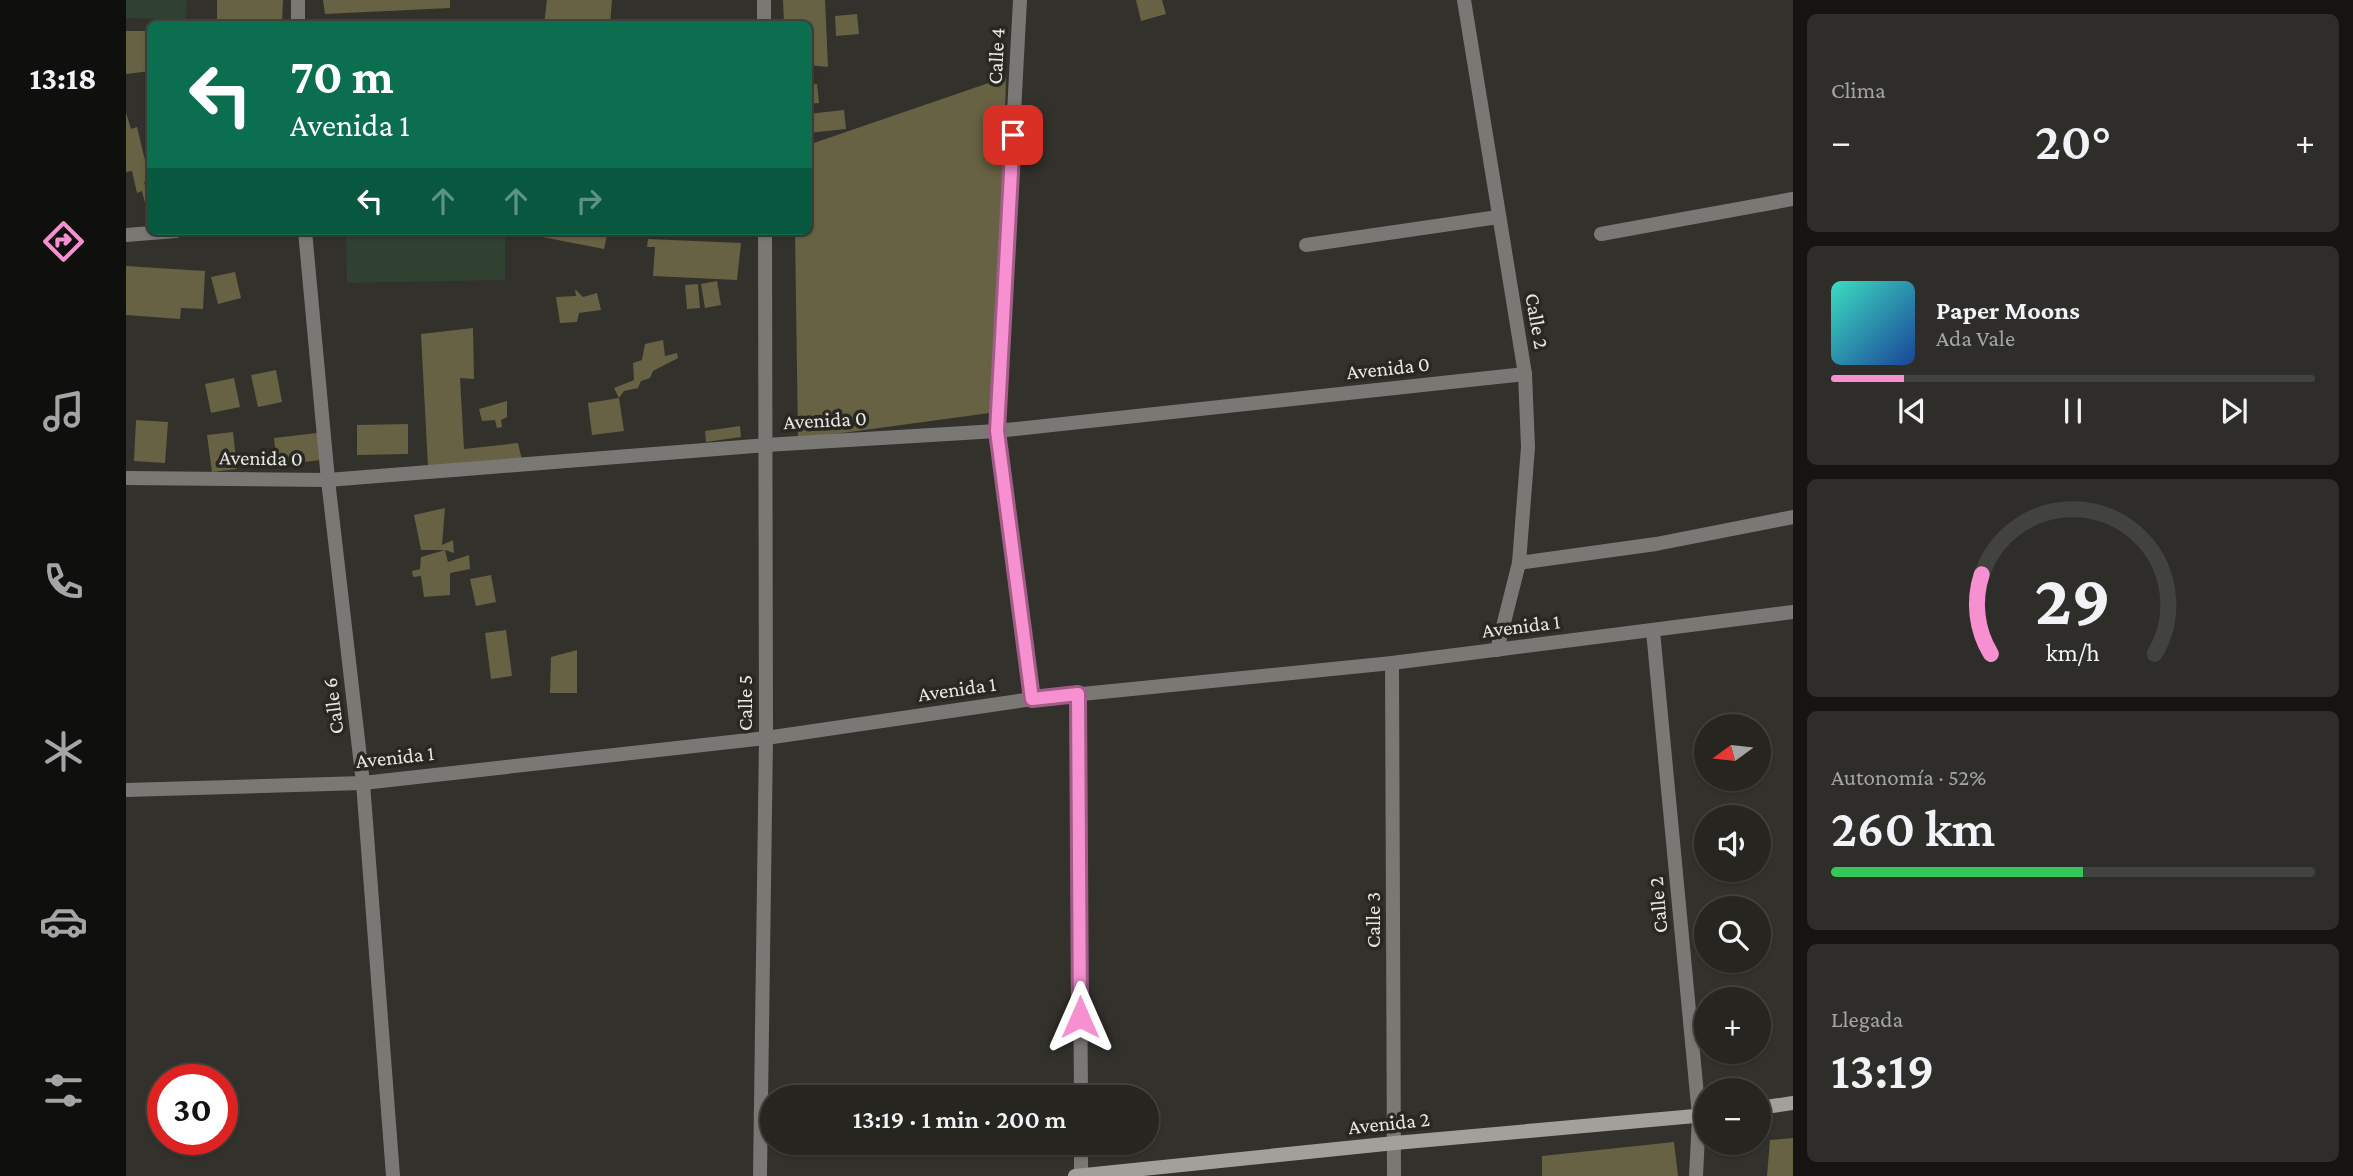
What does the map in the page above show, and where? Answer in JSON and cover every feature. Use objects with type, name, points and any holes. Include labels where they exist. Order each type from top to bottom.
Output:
[{"type":"street","points":[[298,0],[298,21]]},
{"type":"street","points":[[764,0],[764,21]]},
{"type":"street","name":"Calle 4","points":[[1020,0],[997,431],[1032,699]]},
{"type":"street","name":"Calle 2","points":[[1464,0],[1524,374],[1528,447],[1519,563],[1497,650]]},
{"type":"street","points":[[1601,234],[1793,199]]},
{"type":"street","points":[[1306,245],[1498,217]]},
{"type":"street","points":[[126,235],[147,233]]},
{"type":"street","name":"Calle 6","points":[[305,235],[328,480],[363,783],[393,1176]]},
{"type":"street","name":"Calle 5","points":[[760,1176],[766,738],[765,235]]},
{"type":"street","name":"Avenida 0","points":[[126,478],[328,480],[766,445],[997,431],[1524,374]]},
{"type":"street","points":[[1519,563],[1656,544],[1793,517]]},
{"type":"street","name":"Avenida 1","points":[[126,790],[363,783],[766,738],[1032,699],[1392,663],[1793,612]]},
{"type":"street","name":"Calle 2","points":[[1653,631],[1698,1078]]},
{"type":"street","name":"Calle 3","points":[[1392,663],[1394,1176]]},
{"type":"street","points":[[1078,694],[1081,1085]]},
{"type":"street","points":[[1771,1106],[1793,1103]]},
{"type":"street","name":"Avenida 2","points":[[1075,1176],[1694,1116]]},
{"type":"street","points":[[1081,1155],[1081,1176]]},
{"type":"street","name":"Calle 2","points":[[1696,1176],[1698,1155]]},
{"type":"green space","points":[[126,0],[187,0],[186,20],[126,18]]},
{"type":"green space","points":[[346,235],[505,235],[505,280],[347,283]]},
{"type":"building","points":[[217,0],[283,0],[282,21],[217,21]]},
{"type":"building","points":[[323,0],[450,0],[450,8],[325,14]]},
{"type":"building","points":[[547,0],[612,0],[610,21],[544,21]]},
{"type":"building","points":[[783,0],[825,0],[828,67],[812,65],[812,21],[784,21]]},
{"type":"building","points":[[1136,0],[1162,0],[1166,14],[1141,21]]},
{"type":"building","points":[[857,14],[859,34],[836,36],[835,16]]},
{"type":"building","points":[[126,31],[147,31],[147,71],[126,74]]},
{"type":"building","points":[[1006,77],[997,412],[798,439],[795,235],[812,235],[812,144]]},
{"type":"building","points":[[817,84],[819,103],[812,104],[812,85]]},
{"type":"building","points":[[844,110],[846,129],[812,133],[812,114]]},
{"type":"building","points":[[126,113],[131,129],[137,127],[147,169],[147,182],[144,182],[147,211],[142,191],[137,193],[132,171],[126,172]]},
{"type":"building","points":[[537,235],[607,235],[604,249]]},
{"type":"building","points":[[648,239],[741,243],[737,280],[653,276],[655,247],[647,247]]},
{"type":"building","points":[[126,266],[205,271],[203,309],[181,308],[180,319],[126,315]]},
{"type":"building","points":[[235,272],[241,298],[218,304],[211,277]]},
{"type":"building","points":[[717,281],[721,305],[705,308],[701,284]]},
{"type":"building","points":[[698,284],[700,308],[687,309],[685,285]]},
{"type":"building","points":[[575,289],[583,297],[597,293],[601,310],[579,313],[577,322],[560,323],[556,297],[576,296]]},
{"type":"building","points":[[473,328],[474,379],[460,378],[464,449],[518,443],[522,460],[428,467],[421,334]]},
{"type":"building","points":[[663,340],[665,356],[677,353],[678,358],[653,371],[650,378],[641,381],[638,388],[624,391],[619,398],[614,388],[634,380],[633,363],[642,360],[645,344]]},
{"type":"building","points":[[276,370],[282,402],[258,407],[251,375]]},
{"type":"building","points":[[234,378],[240,407],[211,413],[205,384]]},
{"type":"building","points":[[619,398],[624,431],[592,435],[588,403]]},
{"type":"building","points":[[507,401],[507,417],[501,420],[502,427],[497,428],[495,420],[482,421],[479,409]]},
{"type":"building","points":[[136,420],[168,422],[165,463],[134,461]]},
{"type":"building","points":[[408,424],[408,454],[357,455],[357,425]]},
{"type":"building","points":[[740,426],[741,437],[706,442],[705,431]]},
{"type":"building","points":[[233,432],[237,469],[212,472],[207,435]]},
{"type":"building","points":[[317,433],[321,460],[277,465],[274,438]]},
{"type":"building","points":[[445,508],[442,545],[453,540],[454,553],[445,550],[421,550],[414,515]]},
{"type":"building","points":[[445,550],[448,562],[469,555],[470,569],[450,573],[450,595],[424,597],[421,576],[413,577],[412,571],[420,569],[421,557]]},
{"type":"building","points":[[491,575],[496,602],[476,606],[470,579]]},
{"type":"building","points":[[506,630],[512,676],[491,679],[485,633]]},
{"type":"building","points":[[577,650],[577,693],[550,693],[551,657]]},
{"type":"building","points":[[1793,1138],[1793,1176],[1767,1176],[1771,1140]]},
{"type":"building","points":[[1674,1142],[1678,1176],[1542,1176],[1542,1156]]},
{"type":"route","points":[[1013,135],[997,431],[1032,699],[1078,694],[1080,1017]]}]
